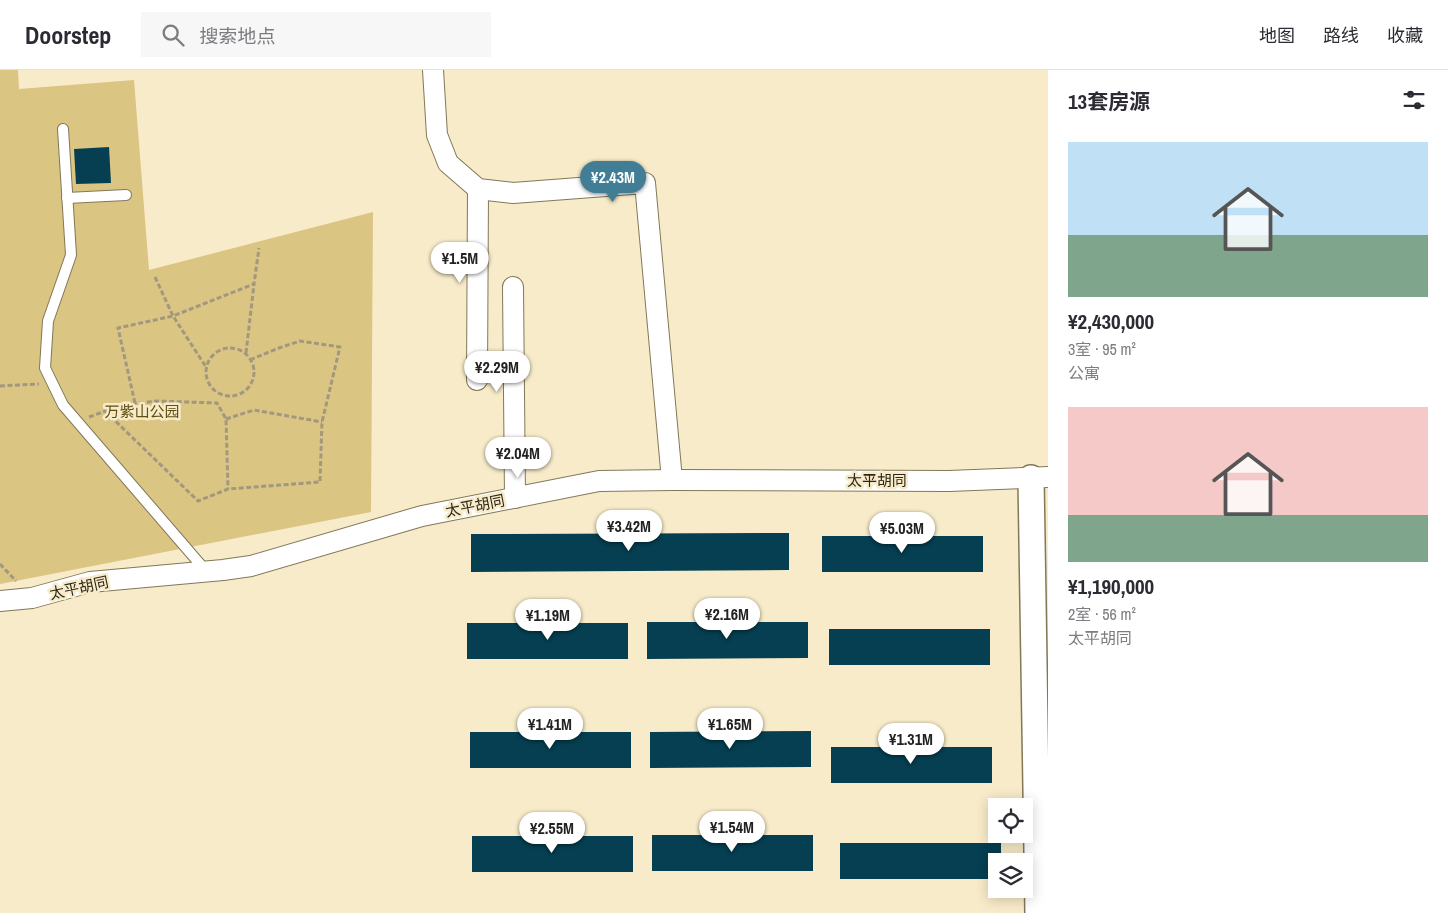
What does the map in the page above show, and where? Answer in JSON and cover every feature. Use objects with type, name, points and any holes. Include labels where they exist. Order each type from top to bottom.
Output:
[{"type":"street","points":[[433,70],[437,135],[448,163],[478,189],[513,192],[645,183],[672,480]]},
{"type":"street","points":[[477,380],[478,189]]},
{"type":"street","points":[[513,287],[515,498]]},
{"type":"street","points":[[1038,913],[1039,478]]},
{"type":"street","name":"太平胡同","points":[[0,601],[32,598],[90,582],[207,572],[251,566],[422,516],[599,482],[672,480],[948,481],[1039,478]]},
{"type":"lane","points":[[63,129],[71,255],[48,321],[45,368],[63,405],[207,572]]},
{"type":"lane","points":[[67,198],[126,196]]},
{"type":"path","points":[[246,353],[258,248]]},
{"type":"path","points":[[156,277],[173,316],[206,368]]},
{"type":"path","points":[[134,403],[118,328],[173,316],[254,284]]},
{"type":"path","points":[[105,410],[198,501],[228,489],[320,482],[322,422],[340,347],[300,341],[252,359]]},
{"type":"path","points":[[230,347],[238,348],[252,359],[255,376],[248,389],[241,394],[226,396],[219,394],[208,383],[206,368],[214,353],[230,347]]},
{"type":"path","points":[[0,386],[52,383]]},
{"type":"path","points":[[77,421],[122,404],[157,401],[217,403],[226,419],[228,489]]},
{"type":"path","points":[[226,419],[254,410],[322,422]]},
{"type":"green space","name":"万紫山公园","points":[[0,70],[18,70],[19,89],[134,80],[149,270],[373,212],[371,512],[0,584]]},
{"type":"building","points":[[109,147],[111,183],[76,184],[74,149]]},
{"type":"building","points":[[789,533],[789,570],[471,572],[471,534]]},
{"type":"building","points":[[822,536],[983,536],[983,572],[822,572]]},
{"type":"building","points":[[647,622],[808,622],[808,658],[647,659]]},
{"type":"building","points":[[467,623],[628,623],[628,659],[467,659]]},
{"type":"building","points":[[829,629],[990,629],[990,665],[829,665]]},
{"type":"building","points":[[811,731],[811,767],[650,768],[650,732]]},
{"type":"building","points":[[470,732],[631,732],[631,768],[470,768]]},
{"type":"building","points":[[831,747],[992,747],[992,783],[831,783]]},
{"type":"building","points":[[652,835],[813,835],[813,871],[652,871]]},
{"type":"building","points":[[472,836],[633,836],[633,872],[472,872]]},
{"type":"building","points":[[840,843],[1001,843],[1001,853],[988,853],[988,879],[840,879]]}]
